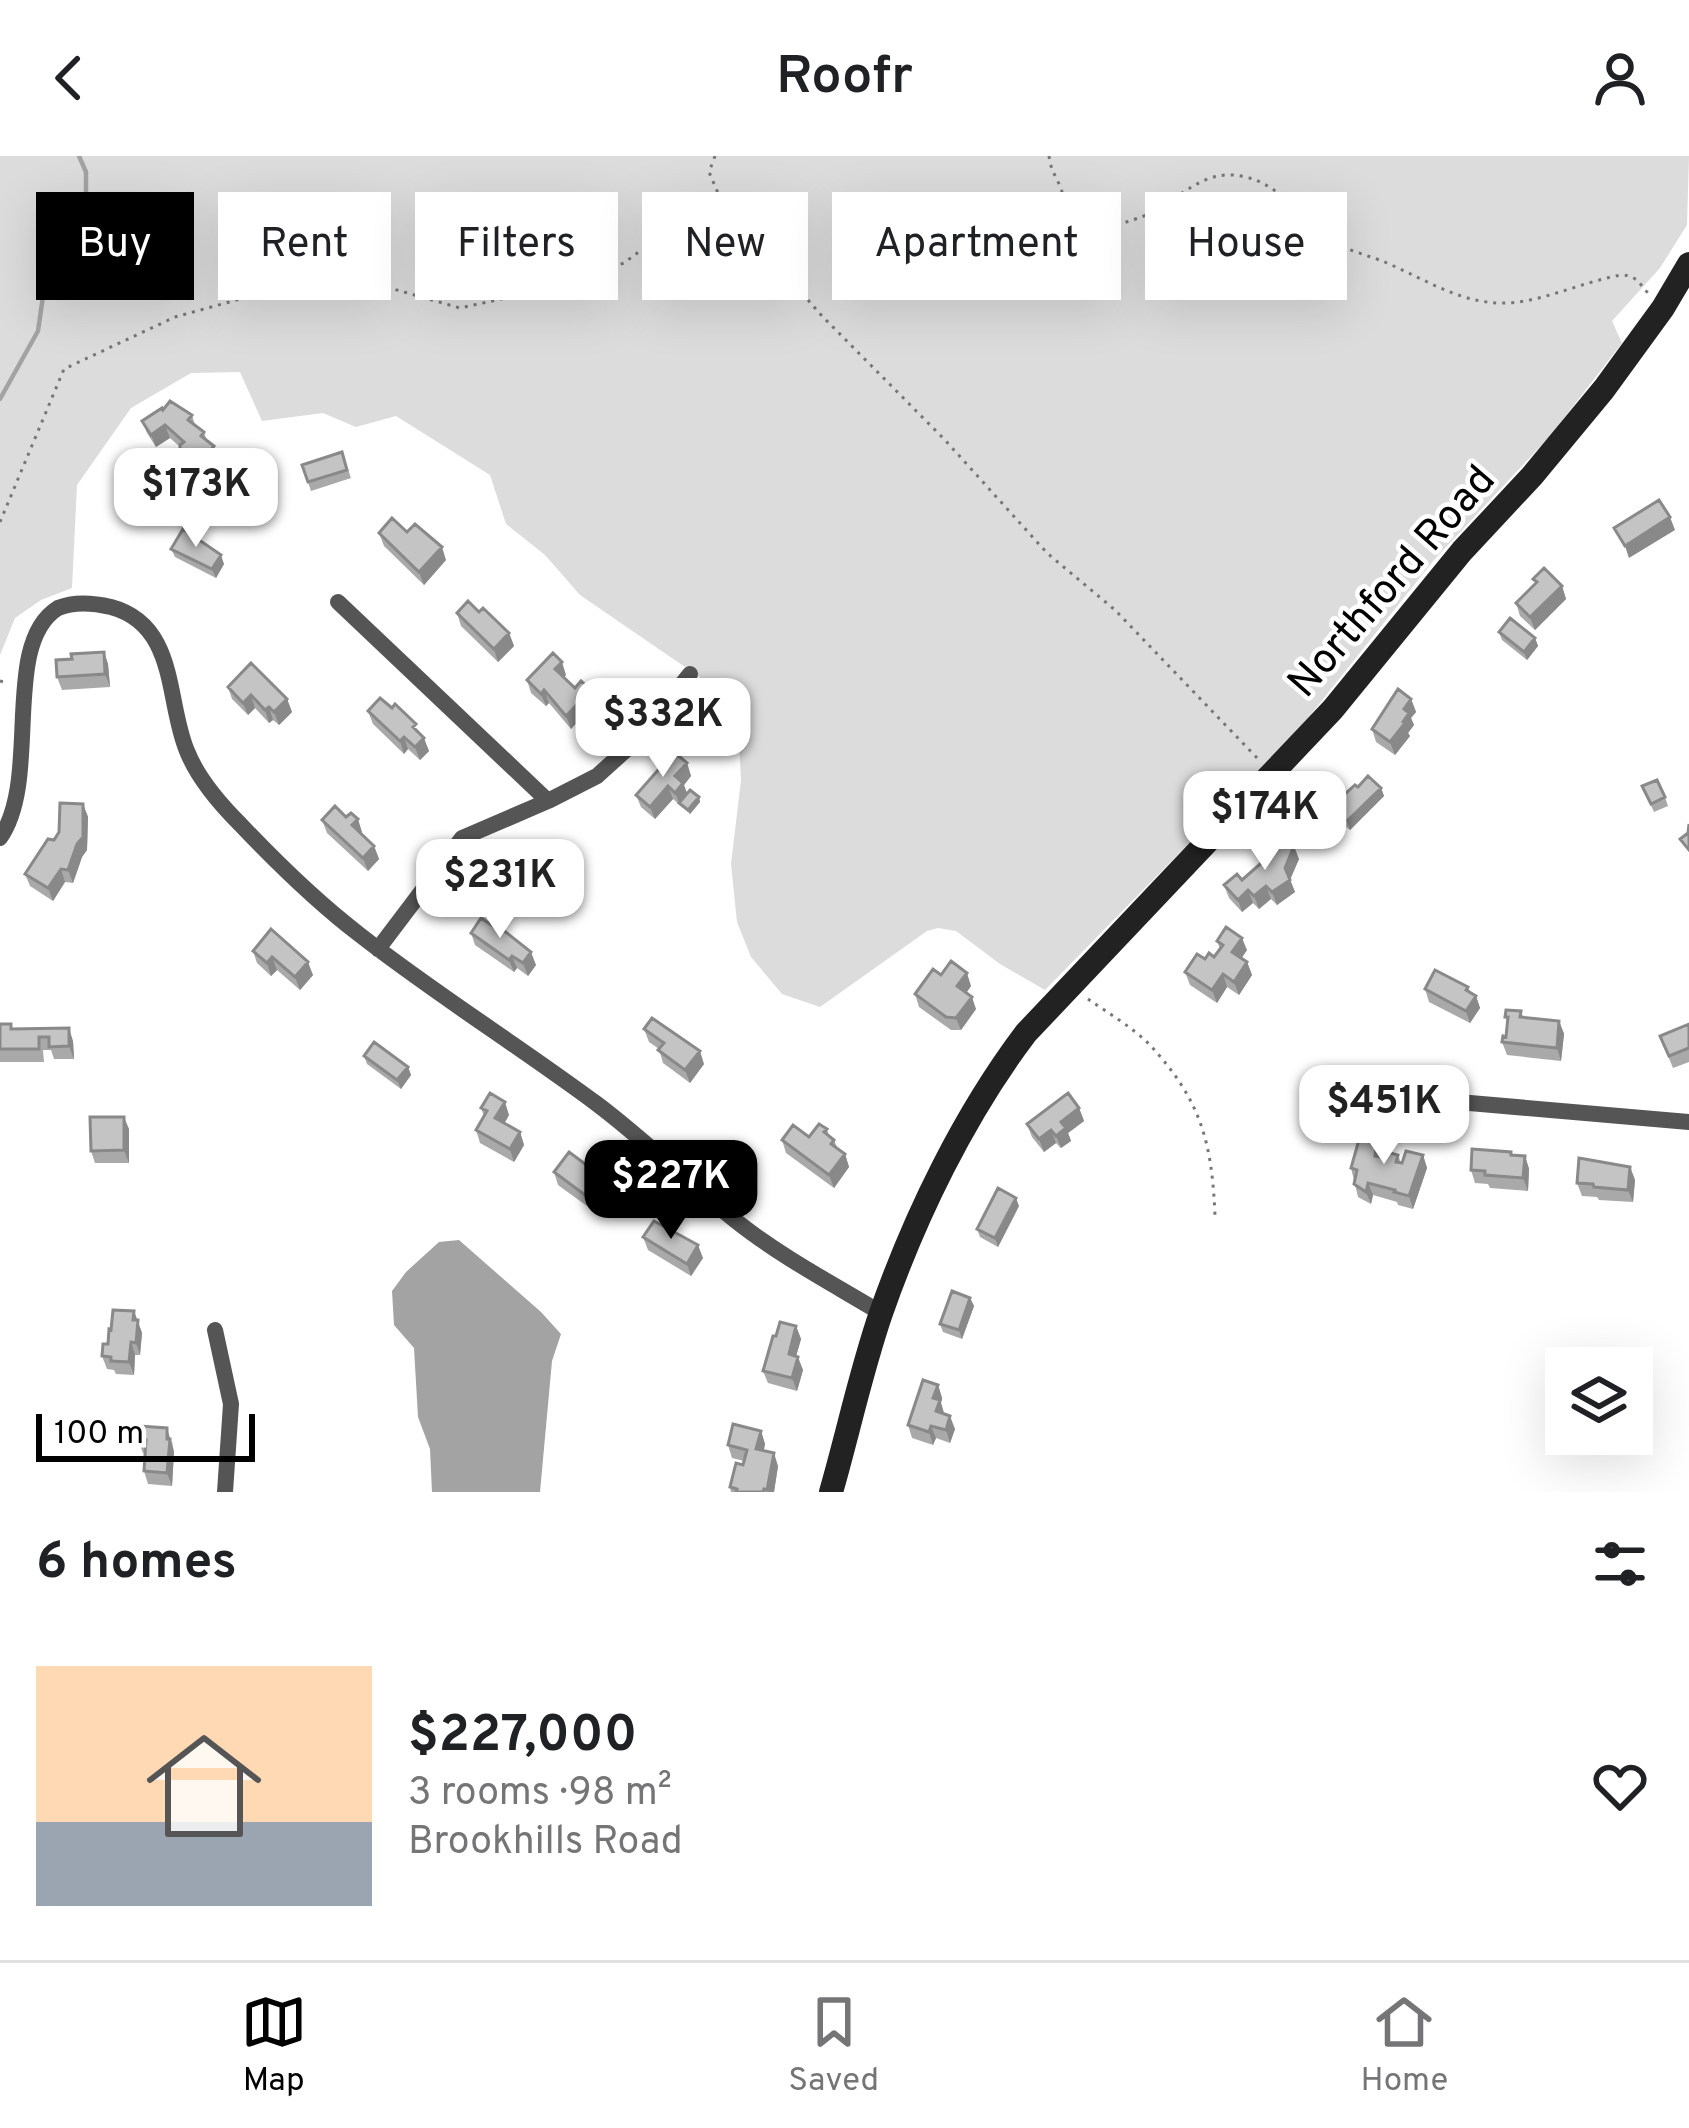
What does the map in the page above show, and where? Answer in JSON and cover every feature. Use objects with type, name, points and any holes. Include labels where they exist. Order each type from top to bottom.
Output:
[{"type":"street","name":"Northford Road","points":[[831,1492],[881,1313],[934,1185],[976,1105],[1026,1033],[1333,709],[1628,358],[1689,264]]},
{"type":"street","points":[[338,602],[548,801]]},
{"type":"street","points":[[0,838],[10,816],[12,786],[4,682],[20,638],[35,620],[57,608],[96,603],[122,610],[158,644],[168,667],[187,753],[217,799],[304,885],[355,932],[599,1105],[740,1224],[881,1313]]},
{"type":"street","points":[[378,949],[462,838],[597,776],[638,739],[690,674]]},
{"type":"street","points":[[1400,1078],[1435,1100],[1689,1122]]},
{"type":"street","points":[[215,1330],[231,1404],[225,1492]]},
{"type":"path","points":[[715,156],[709,172],[718,192]]},
{"type":"path","points":[[1048,156],[1051,173],[1063,191],[1064,211],[1074,225],[1089,229],[1150,213],[1203,180],[1231,174],[1257,179],[1277,190],[1336,243],[1465,299],[1489,304],[1522,302],[1631,275],[1663,308]]},
{"type":"path","points":[[0,522],[64,369],[175,317],[244,298],[376,284],[460,308],[556,287],[624,263],[642,249]]},
{"type":"path","points":[[808,300],[1047,553],[1115,610],[1272,774]]},
{"type":"path","points":[[1072,987],[1147,1042],[1188,1096],[1206,1133],[1215,1216]]},
{"type":"shaded area","points":[[0,156],[1689,156],[1687,225],[1660,268],[1612,321],[1622,343],[1550,436],[1434,560],[1292,738],[1045,990],[956,931],[938,928],[927,931],[820,1007],[782,994],[751,957],[737,922],[731,864],[741,780],[739,742],[704,680],[580,595],[545,555],[506,524],[490,475],[396,416],[356,427],[323,413],[262,421],[240,372],[191,373],[131,408],[77,485],[72,588],[41,600],[15,618],[0,655]]},
{"type":"shaded area","points":[[459,1240],[561,1334],[552,1361],[540,1492],[432,1492],[430,1449],[418,1417],[414,1348],[394,1325],[392,1291],[439,1242]]},
{"type":"building","points":[[170,401],[192,415],[188,420],[214,446],[202,461],[193,454],[190,469],[174,466],[176,451],[184,442],[165,425],[151,435],[142,421]]},
{"type":"building","points":[[342,452],[347,470],[308,482],[302,465]]},
{"type":"building","points":[[1659,500],[1670,517],[1625,546],[1614,528]]},
{"type":"building","points":[[392,518],[407,532],[415,524],[442,547],[419,572],[379,533]]},
{"type":"building","points":[[183,529],[221,555],[212,569],[171,549]]},
{"type":"building","points":[[1544,568],[1562,586],[1530,617],[1516,603]]},
{"type":"building","points":[[468,601],[479,612],[483,608],[509,633],[494,649],[457,613]]},
{"type":"building","points":[[1510,618],[1535,638],[1524,652],[1499,632]]},
{"type":"building","points":[[104,652],[105,674],[57,677],[56,660]]},
{"type":"building","points":[[553,653],[562,662],[555,669],[575,688],[581,681],[591,690],[566,716],[544,690],[541,694],[527,680]]},
{"type":"building","points":[[251,663],[287,699],[274,712],[269,707],[265,710],[251,695],[243,703],[228,687]]},
{"type":"building","points":[[1398,689],[1411,699],[1404,709],[1409,713],[1390,742],[1372,729]]},
{"type":"building","points":[[380,698],[392,708],[395,704],[416,724],[413,727],[424,738],[415,747],[404,737],[400,741],[368,711]]},
{"type":"building","points":[[674,752],[687,763],[675,776],[683,783],[675,793],[668,786],[650,807],[636,795]]},
{"type":"building","points":[[1368,776],[1381,788],[1347,821],[1331,807]]},
{"type":"building","points":[[1657,780],[1665,797],[1651,804],[1642,786]]},
{"type":"building","points":[[690,790],[699,797],[688,810],[679,803]]},
{"type":"building","points":[[60,803],[83,804],[83,837],[68,870],[61,869],[48,888],[25,874],[48,839],[54,840],[59,832]]},
{"type":"building","points":[[335,806],[346,817],[351,813],[358,819],[352,825],[374,846],[363,858],[322,820]]},
{"type":"building","points":[[1275,839],[1294,846],[1285,868],[1290,880],[1272,892],[1266,886],[1254,896],[1248,890],[1238,900],[1224,885],[1237,874],[1242,880],[1267,858]]},
{"type":"building","points":[[561,842],[573,859],[542,881],[530,864]]},
{"type":"building","points":[[481,918],[531,952],[523,963],[512,956],[509,960],[471,933]]},
{"type":"building","points":[[1226,927],[1242,938],[1232,952],[1247,962],[1234,982],[1223,974],[1212,990],[1185,972],[1197,954],[1214,957],[1223,945],[1217,941]]},
{"type":"building","points":[[271,929],[308,962],[295,977],[272,957],[267,963],[253,951]]},
{"type":"building","points":[[951,961],[967,973],[957,986],[972,997],[956,1018],[946,1017],[915,994],[933,969],[941,975]]},
{"type":"building","points":[[1435,970],[1476,996],[1466,1011],[1425,989]]},
{"type":"building","points":[[1506,1010],[1521,1011],[1520,1017],[1559,1021],[1557,1048],[1502,1042]]},
{"type":"building","points":[[652,1018],[700,1051],[685,1070],[658,1050],[664,1043],[644,1029]]},
{"type":"building","points":[[0,1024],[11,1024],[11,1029],[69,1028],[69,1046],[49,1047],[49,1037],[39,1037],[39,1049],[0,1049]]},
{"type":"building","points":[[1689,1024],[1689,1048],[1669,1056],[1660,1036]]},
{"type":"building","points":[[374,1042],[408,1067],[397,1080],[364,1056]]},
{"type":"building","points":[[490,1093],[505,1102],[495,1118],[520,1132],[510,1149],[476,1130]]},
{"type":"building","points":[[1068,1093],[1079,1108],[1061,1122],[1066,1128],[1056,1136],[1051,1130],[1039,1139],[1027,1124]]},
{"type":"building","points":[[90,1117],[124,1117],[124,1150],[91,1151]]},
{"type":"building","points":[[819,1124],[834,1140],[831,1144],[845,1154],[829,1175],[782,1140],[793,1125],[809,1137]]},
{"type":"building","points":[[1362,1129],[1378,1134],[1375,1156],[1381,1157],[1383,1151],[1398,1155],[1396,1162],[1402,1163],[1406,1151],[1423,1155],[1409,1196],[1368,1183],[1366,1192],[1354,1184],[1357,1170],[1351,1168]]},
{"type":"building","points":[[1472,1149],[1525,1156],[1523,1178],[1471,1170]]},
{"type":"building","points":[[569,1152],[612,1184],[597,1204],[554,1172]]},
{"type":"building","points":[[1579,1158],[1630,1167],[1628,1190],[1577,1183]]},
{"type":"building","points":[[998,1188],[1016,1198],[995,1238],[977,1229]]},
{"type":"building","points":[[654,1221],[698,1245],[687,1264],[643,1237]]},
{"type":"building","points":[[952,1291],[970,1298],[959,1330],[940,1324]]},
{"type":"building","points":[[113,1310],[134,1311],[133,1320],[138,1320],[129,1362],[102,1356]]},
{"type":"building","points":[[780,1322],[796,1326],[789,1354],[798,1357],[792,1378],[763,1371]]},
{"type":"building","points":[[923,1380],[938,1385],[933,1398],[940,1400],[936,1411],[950,1416],[946,1430],[931,1426],[929,1432],[908,1425]]},
{"type":"building","points":[[733,1424],[761,1431],[756,1449],[774,1453],[763,1492],[736,1492],[730,1487],[736,1463],[743,1465],[747,1450],[728,1445]]},
{"type":"building","points":[[139,1426],[167,1428],[167,1473],[144,1471],[146,1440],[138,1440]]},
{"type":"waterway","points":[[0,399],[38,331],[50,248],[39,216],[86,199],[86,172],[79,156]]}]
